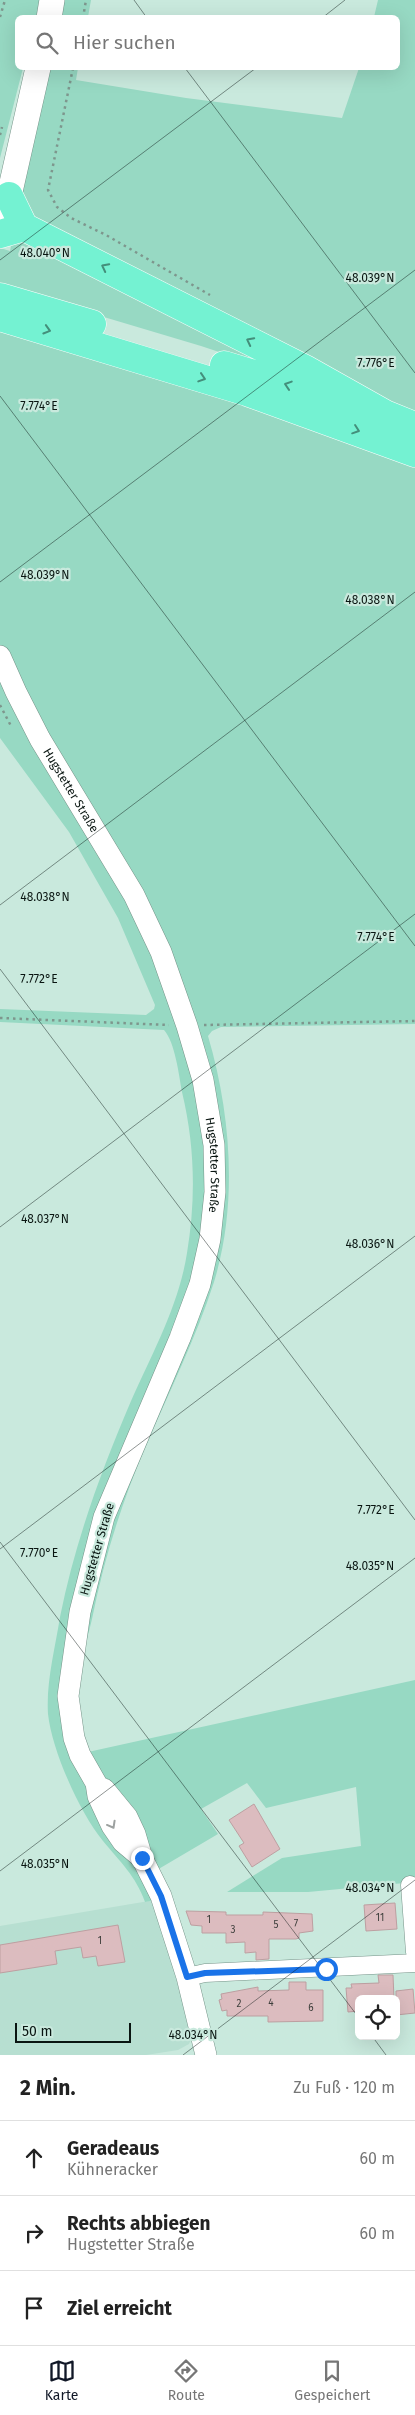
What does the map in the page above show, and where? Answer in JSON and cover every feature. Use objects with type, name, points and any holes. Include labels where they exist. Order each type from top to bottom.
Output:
[{"type":"highway","points":[[8,187],[8,228],[305,369],[385,414]]},
{"type":"highway","points":[[0,297],[385,414],[415,426]]},
{"type":"highway","points":[[0,316],[247,392],[415,453]]},
{"type":"main road","points":[[49,15],[52,0]]},
{"type":"main road","points":[[8,187],[37,70]]},
{"type":"street","name":"Hugstetter Straße","points":[[0,656],[40,739],[134,895],[161,952],[187,1026],[203,1080],[214,1144],[215,1192],[210,1239],[200,1284],[180,1338],[140,1428],[104,1517],[80,1612],[68,1696],[70,1717],[80,1755],[96,1783],[98,1796],[112,1826],[123,1842],[142,1858],[161,1896],[187,1977],[206,2055]]},
{"type":"street","points":[[410,1885],[415,1952]]},
{"type":"street","points":[[187,1977],[205,1973],[415,1963]]},
{"type":"path","points":[[0,17],[5,0]]},
{"type":"path","points":[[84,15],[86,0]]},
{"type":"path","points":[[48,190],[73,70]]},
{"type":"path","points":[[0,1018],[187,1026],[415,1021]]},
{"type":"shaded area","points":[[0,0],[40,0],[36,15],[15,15],[15,70],[22,70],[0,158]]},
{"type":"shaded area","points":[[61,0],[91,0],[88,15],[58,15]]},
{"type":"shaded area","points":[[378,0],[415,0],[415,415],[36,222],[22,191],[47,70],[78,70],[76,80],[186,98],[342,118],[358,70],[400,70],[400,15],[374,15]]},
{"type":"shaded area","points":[[24,238],[312,383],[201,346],[0,286],[0,248],[10,251],[12,241]]},
{"type":"shaded area","points":[[0,325],[415,459],[415,1024],[221,1027],[212,1031],[208,1036],[222,1096],[229,1159],[229,1190],[222,1252],[214,1282],[199,1324],[137,1467],[115,1531],[102,1574],[80,1668],[77,1707],[79,1723],[88,1752],[415,1680],[415,1882],[308,1892],[227,1892],[282,1858],[361,1846],[356,1787],[266,1808],[247,1783],[201,1809],[218,1834],[145,1877],[155,1900],[145,1902],[132,1877],[85,1815],[68,1781],[55,1746],[48,1714],[48,1702],[50,1678],[66,1589],[81,1534],[99,1480],[131,1401],[164,1329],[178,1291],[190,1233],[193,1172],[190,1132],[178,1068],[174,1050],[164,1030],[0,1022],[0,1009],[146,1015],[154,1009],[155,1005],[118,918],[69,832],[0,738]]},
{"type":"shaded area","points":[[155,1900],[192,2037],[189,2044],[178,2050],[146,2055],[0,2055],[0,1926]]},
{"type":"building","points":[[254,1804],[280,1849],[252,1867],[239,1846],[244,1843],[229,1820]]},
{"type":"building","points":[[395,1903],[397,1929],[366,1931],[364,1905]]},
{"type":"building","points":[[186,1911],[226,1912],[226,1915],[263,1915],[263,1912],[312,1914],[313,1931],[299,1933],[299,1938],[296,1939],[269,1939],[269,1959],[256,1960],[256,1952],[245,1953],[245,1942],[226,1943],[226,1933],[202,1933],[202,1926],[191,1925]]},
{"type":"building","points":[[118,1925],[125,1962],[98,1966],[96,1956],[83,1958],[81,1947],[55,1951],[57,1964],[0,1973],[0,1945]]},
{"type":"building","points":[[378,1975],[393,1975],[394,1995],[355,1995],[355,2011],[348,2012],[346,1988],[352,1988],[351,1984],[379,1983]]},
{"type":"building","points":[[289,1982],[306,1982],[306,1990],[323,1990],[323,2021],[268,2022],[268,2016],[227,2016],[227,2010],[222,2011],[219,2000],[222,1999],[221,1994],[258,1987],[258,1991],[289,1990]]},
{"type":"building","points":[[413,1989],[415,2013],[400,2015],[400,1995],[396,1995],[396,1991]]},
{"type":"route","points":[[142,1858],[161,1896],[187,1977],[205,1973],[326,1969]]}]
